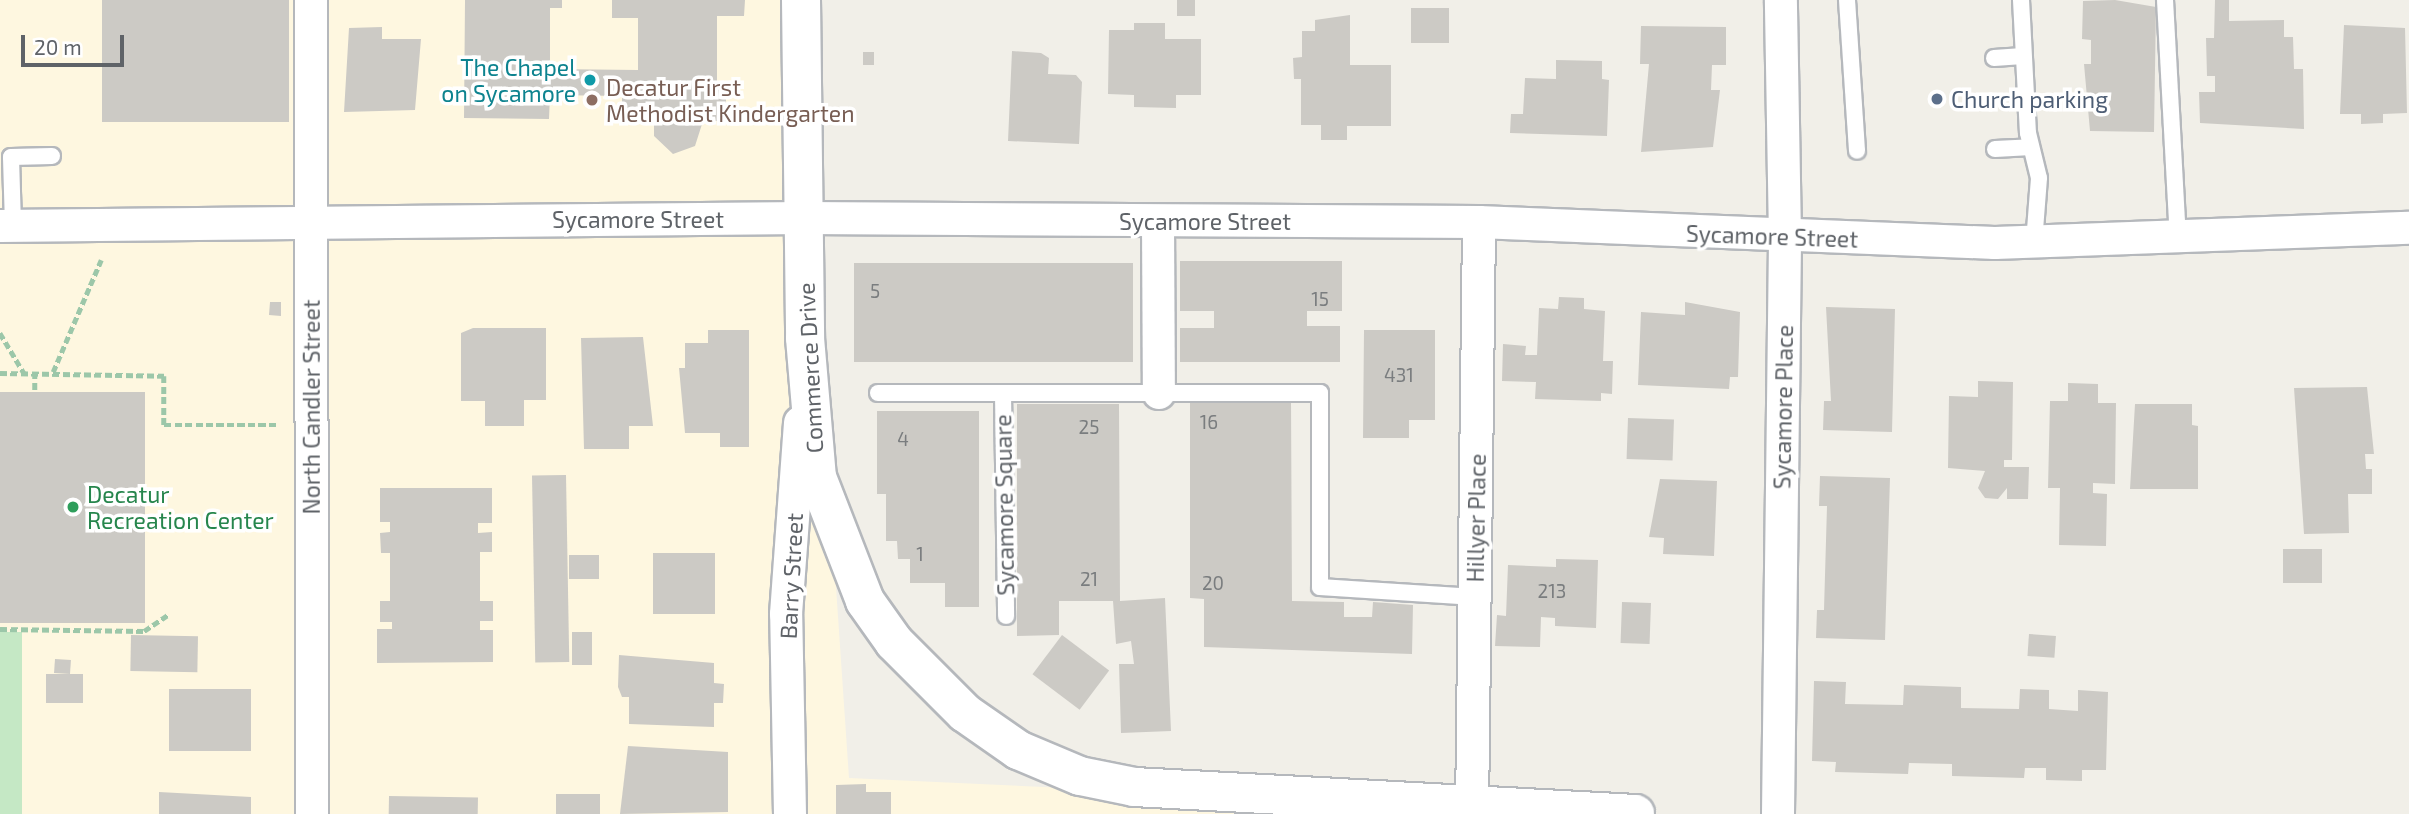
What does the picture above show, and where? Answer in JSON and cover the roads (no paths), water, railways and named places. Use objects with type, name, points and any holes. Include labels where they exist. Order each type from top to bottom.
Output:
[{"type":"main road","name":"Commerce Drive","points":[[802,0],[805,338],[817,477],[842,555],[894,642],[965,713],[1018,750],[1080,776],[1134,787],[1472,810],[1635,814]]},
{"type":"street","name":"North Candler Street","points":[[311,0],[312,814]]},
{"type":"street","name":"Sycamore Place","points":[[1778,814],[1785,237],[1781,0]]},
{"type":"street","name":"Sycamore Street","points":[[6,225],[804,218],[1479,222],[1785,237],[2034,243],[2178,240],[2409,228]]},
{"type":"street","points":[[1158,221],[1159,393]]},
{"type":"street","name":"Hillyer Place","points":[[1472,810],[1479,222]]},
{"type":"street","name":"Barry Street","points":[[790,814],[786,614],[805,338]]},
{"type":"lane","points":[[1847,0],[1857,151]]},
{"type":"lane","points":[[2021,0],[2031,147],[2039,178],[2034,243]]},
{"type":"lane","points":[[2165,0],[2178,240]]},
{"type":"lane","points":[[1994,58],[2024,55]]},
{"type":"lane","points":[[1995,149],[2031,147]]},
{"type":"lane","points":[[6,225],[11,158],[52,156]]},
{"type":"lane","name":"Sycamore Square","points":[[878,393],[1320,393],[1320,587],[1475,597]]},
{"type":"lane","name":"Sycamore Square","points":[[1003,393],[1006,616]]},
{"type":"place","name":"The Chapel on Sycamore","points":[[590,80]]},
{"type":"place","name":"Church parking","points":[[1937,99]]},
{"type":"place","name":"Decatur First Methodist Kindergarten","points":[[592,100]]},
{"type":"place","name":"Decatur Recreation Center","points":[[73,507]]}]
